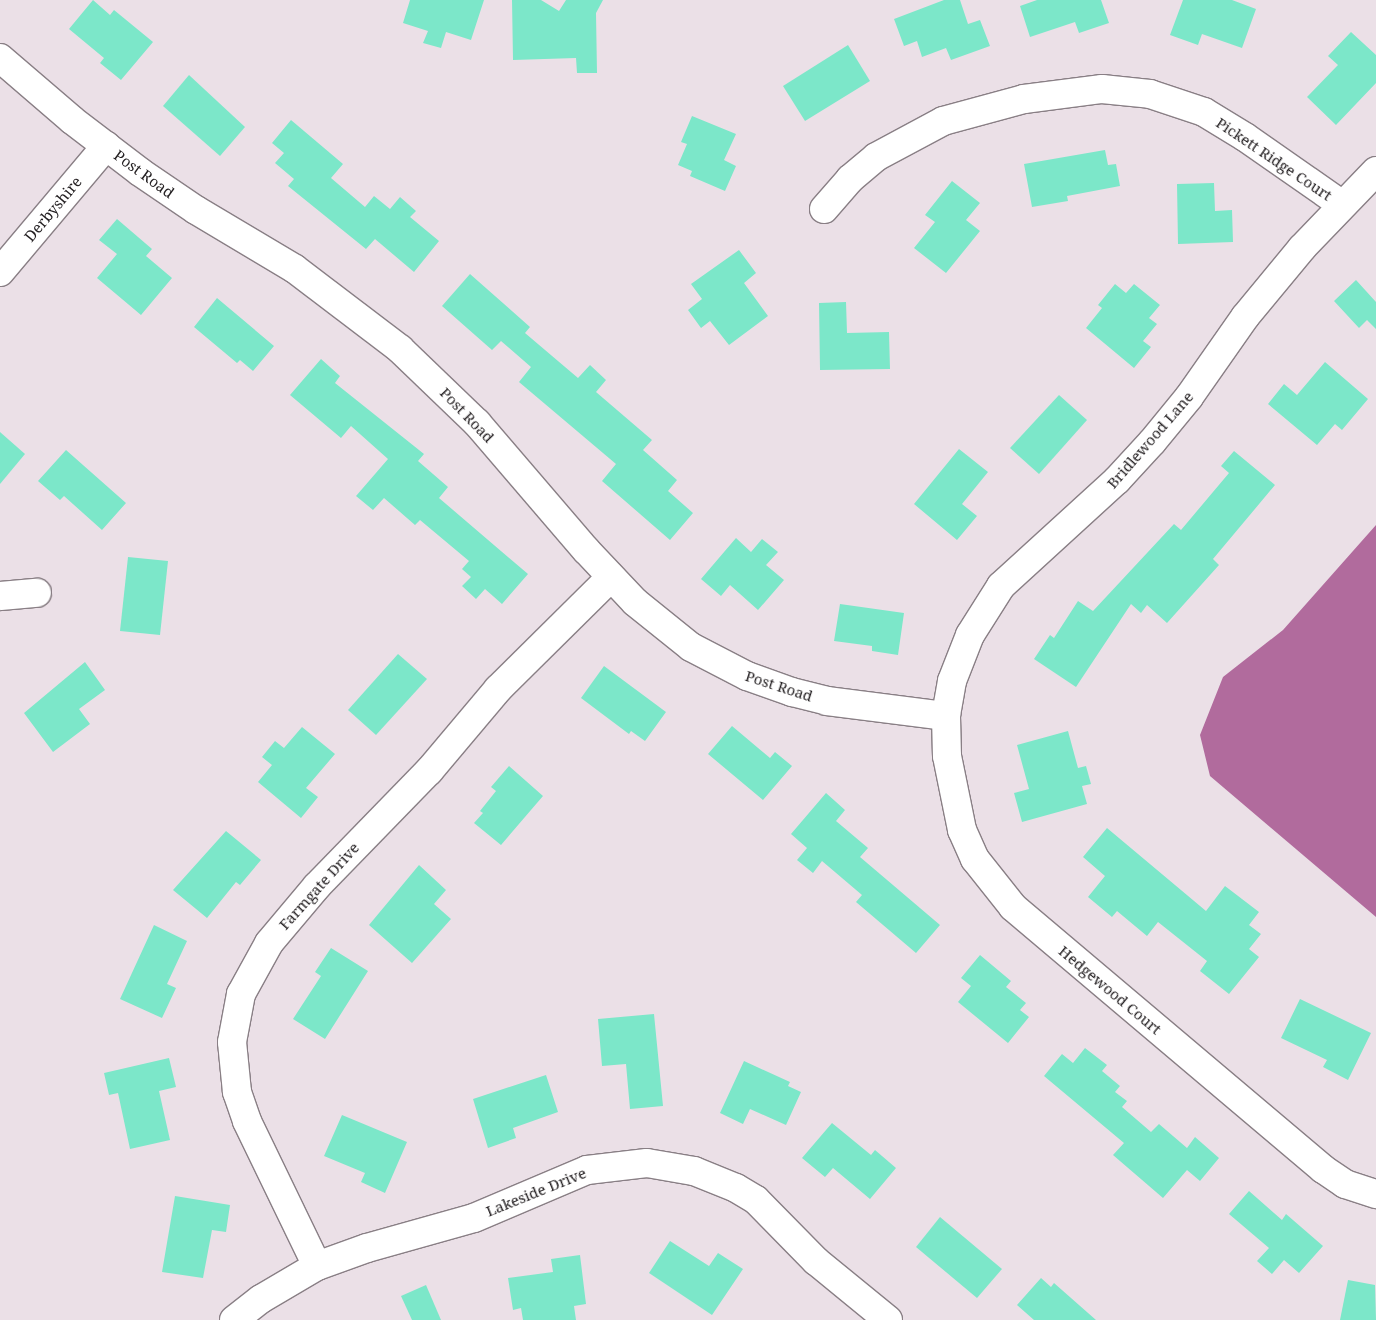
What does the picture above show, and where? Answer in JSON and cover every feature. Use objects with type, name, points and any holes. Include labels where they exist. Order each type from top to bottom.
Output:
[{"type":"street","name":"Post Road","points":[[0,58],[106,146],[196,210],[295,268],[400,348],[477,423],[611,577],[670,631],[747,676],[827,701],[946,716]]},
{"type":"street","name":"Pickett Ridge Court","points":[[824,209],[850,179],[876,157],[943,121],[1024,99],[1102,88],[1150,94],[1204,112],[1245,136],[1341,204]]},
{"type":"street","name":"Derbyshire","points":[[0,272],[106,146]]},
{"type":"street","name":"Bridlewood Lane","points":[[946,716],[952,681],[970,635],[1001,586],[1117,480],[1152,442],[1189,397],[1245,317],[1341,204],[1376,171]]},
{"type":"street","name":"Farmgate Drive","points":[[317,1266],[247,1121],[237,1092],[232,1042],[241,994],[269,944],[316,886],[429,772],[498,689],[611,577]]},
{"type":"street","points":[[0,596],[36,593]]},
{"type":"street","name":"Hedgewood Court","points":[[946,716],[947,756],[953,798],[962,830],[975,858],[1013,907],[1323,1169],[1345,1184],[1376,1194]]},
{"type":"street","name":"Lakeside Drive","points":[[234,1320],[261,1299],[317,1266],[367,1248],[474,1218],[587,1170],[618,1164],[668,1165],[713,1177],[756,1200],[823,1267],[888,1320]]},
{"type":"shaded area","points":[[1376,525],[1376,917],[1210,776],[1200,735],[1223,677],[1283,630]]},
{"type":"building","points":[[93,0],[110,15],[114,10],[153,42],[121,80],[100,63],[104,58],[69,29]]},
{"type":"building","points":[[410,0],[484,0],[471,40],[446,32],[441,48],[423,43],[428,31],[403,23]]},
{"type":"building","points":[[512,0],[541,0],[559,11],[566,0],[603,0],[596,13],[597,73],[577,73],[576,58],[513,60]]},
{"type":"building","points":[[944,0],[960,0],[968,24],[980,20],[990,46],[951,60],[946,48],[922,57],[917,41],[904,46],[894,19]]},
{"type":"building","points":[[1037,0],[1101,0],[1109,23],[1079,33],[1075,22],[1030,37],[1020,6]]},
{"type":"building","points":[[1183,0],[1232,0],[1256,9],[1242,48],[1202,34],[1198,45],[1170,35]]},
{"type":"building","points":[[1351,32],[1376,55],[1376,83],[1336,125],[1307,97],[1338,65],[1328,56]]},
{"type":"building","points":[[848,45],[870,81],[805,121],[783,86]]},
{"type":"building","points":[[189,75],[245,127],[220,156],[163,106]]},
{"type":"building","points":[[692,116],[736,134],[724,160],[736,166],[725,191],[690,176],[692,171],[678,165],[687,144],[681,142]]},
{"type":"building","points":[[291,120],[343,164],[331,178],[365,207],[374,196],[390,209],[400,197],[416,211],[410,217],[439,241],[414,272],[375,239],[366,249],[288,186],[294,179],[275,163],[284,153],[272,143]]},
{"type":"building","points":[[1105,150],[1108,165],[1116,164],[1120,186],[1067,196],[1068,201],[1032,207],[1024,164]]},
{"type":"building","points":[[952,181],[980,203],[966,220],[980,231],[946,273],[914,248],[935,222],[925,215]]},
{"type":"building","points":[[1214,183],[1215,211],[1232,210],[1233,242],[1178,244],[1177,184]]},
{"type":"building","points":[[117,219],[152,249],[146,256],[172,278],[141,315],[97,278],[117,254],[99,240]]},
{"type":"building","points":[[739,250],[756,273],[744,283],[768,316],[729,345],[710,321],[701,328],[688,310],[702,299],[691,284]]},
{"type":"building","points":[[470,274],[530,327],[525,333],[578,378],[590,365],[606,380],[596,392],[652,440],[643,450],[677,480],[668,491],[693,513],[670,540],[602,481],[616,464],[519,382],[531,367],[501,341],[492,350],[442,306]]},
{"type":"building","points":[[1356,280],[1376,302],[1376,329],[1367,320],[1359,328],[1334,301]]},
{"type":"building","points":[[1115,284],[1126,293],[1134,284],[1160,305],[1149,318],[1157,324],[1143,341],[1151,347],[1134,368],[1086,328],[1102,308],[1098,305]]},
{"type":"building","points":[[217,298],[274,346],[253,371],[240,360],[237,363],[194,327]]},
{"type":"building","points":[[846,302],[847,333],[889,332],[890,369],[820,370],[819,303]]},
{"type":"building","points":[[321,359],[340,376],[335,383],[424,454],[418,461],[448,487],[439,498],[528,574],[502,604],[485,589],[476,599],[462,586],[471,577],[462,569],[469,561],[420,520],[415,525],[384,498],[373,510],[356,496],[388,459],[351,426],[341,438],[290,395]]},
{"type":"building","points":[[1325,362],[1368,399],[1342,430],[1335,424],[1317,445],[1268,404],[1284,384],[1297,395]]},
{"type":"building","points":[[1059,395],[1087,420],[1039,474],[1010,448]]},
{"type":"building","points":[[0,432],[25,454],[0,484]]},
{"type":"building","points":[[959,449],[988,472],[962,504],[977,516],[957,540],[914,504]]},
{"type":"building","points":[[66,450],[126,503],[102,530],[64,496],[60,500],[38,481]]},
{"type":"building","points":[[1234,451],[1275,485],[1213,559],[1219,565],[1167,623],[1147,605],[1141,613],[1131,604],[1076,687],[1034,659],[1050,635],[1054,638],[1078,601],[1093,611],[1174,524],[1181,530],[1229,473],[1221,466]]},
{"type":"building","points":[[736,538],[751,552],[762,539],[778,552],[766,565],[784,580],[758,610],[730,585],[721,596],[701,579]]},
{"type":"building","points":[[128,557],[168,561],[160,635],[120,631]]},
{"type":"building","points":[[840,604],[904,613],[898,655],[872,651],[872,646],[834,641]]},
{"type":"building","points":[[398,654],[427,679],[376,735],[348,710]]},
{"type":"building","points":[[85,662],[105,690],[79,709],[90,724],[53,752],[24,713]]},
{"type":"building","points":[[604,666],[666,712],[645,741],[631,731],[629,734],[581,698]]},
{"type":"building","points":[[732,726],[770,758],[775,752],[792,766],[763,800],[708,754]]},
{"type":"building","points":[[302,727],[335,754],[306,788],[318,797],[301,818],[258,782],[272,765],[262,757],[275,741],[284,748]]},
{"type":"building","points":[[1068,731],[1078,768],[1086,766],[1091,784],[1082,786],[1087,804],[1022,822],[1014,793],[1029,789],[1017,745]]},
{"type":"building","points":[[509,766],[543,796],[501,845],[474,823],[483,813],[480,811],[496,791],[491,787]]},
{"type":"building","points":[[826,793],[845,810],[836,821],[868,848],[860,857],[940,925],[916,953],[856,902],[862,895],[822,861],[813,873],[797,860],[807,848],[791,834]]},
{"type":"building","points":[[1107,828],[1206,911],[1225,886],[1259,912],[1249,925],[1261,934],[1249,949],[1259,957],[1229,994],[1200,971],[1207,961],[1158,922],[1147,936],[1117,911],[1112,917],[1088,897],[1105,876],[1083,857]]},
{"type":"building","points":[[226,831],[261,860],[240,885],[236,882],[207,918],[173,890]]},
{"type":"building","points":[[419,865],[446,890],[434,904],[451,919],[412,963],[369,925]]},
{"type":"building","points":[[154,925],[187,941],[167,984],[176,988],[162,1018],[120,999]]},
{"type":"building","points":[[331,948],[368,971],[325,1039],[293,1019],[321,976],[315,972]]},
{"type":"building","points":[[980,955],[1011,981],[1006,987],[1026,1003],[1020,1010],[1029,1017],[1008,1043],[958,1002],[971,986],[961,978]]},
{"type":"building","points":[[1300,999],[1371,1033],[1348,1080],[1323,1067],[1327,1060],[1281,1038]]},
{"type":"building","points":[[654,1014],[663,1106],[630,1109],[626,1064],[602,1066],[598,1019]]},
{"type":"building","points":[[1085,1048],[1107,1065],[1102,1071],[1120,1086],[1115,1092],[1127,1101],[1122,1107],[1151,1132],[1159,1124],[1187,1148],[1195,1137],[1219,1158],[1200,1181],[1187,1170],[1163,1198],[1113,1155],[1124,1143],[1044,1076],[1062,1054],[1073,1063]]},
{"type":"building","points":[[169,1058],[176,1087],[159,1091],[170,1140],[130,1149],[118,1093],[109,1095],[104,1073]]},
{"type":"building","points":[[744,1061],[790,1082],[788,1086],[801,1092],[786,1125],[750,1109],[743,1124],[720,1113]]},
{"type":"building","points":[[546,1075],[558,1112],[513,1128],[516,1138],[488,1148],[473,1099]]},
{"type":"building","points":[[342,1115],[407,1142],[385,1193],[361,1182],[365,1173],[324,1156]]},
{"type":"building","points":[[832,1123],[871,1155],[875,1150],[896,1168],[870,1199],[833,1168],[825,1177],[802,1158]]},
{"type":"building","points":[[1249,1191],[1282,1220],[1286,1214],[1323,1246],[1299,1273],[1284,1260],[1272,1274],[1257,1261],[1269,1248],[1229,1214]]},
{"type":"building","points":[[175,1196],[230,1205],[226,1232],[212,1230],[203,1278],[162,1272]]},
{"type":"building","points":[[940,1217],[1002,1269],[977,1298],[916,1247]]},
{"type":"building","points":[[670,1241],[709,1266],[718,1253],[743,1269],[712,1315],[649,1273]]},
{"type":"building","points":[[580,1255],[586,1304],[574,1306],[576,1320],[523,1320],[521,1308],[513,1310],[508,1278],[553,1272],[551,1259]]},
{"type":"building","points":[[1041,1278],[1051,1287],[1054,1283],[1096,1320],[1034,1320],[1017,1305]]},
{"type":"building","points":[[1348,1280],[1375,1285],[1376,1320],[1340,1320]]},
{"type":"building","points":[[426,1285],[441,1320],[412,1320],[401,1296]]}]
